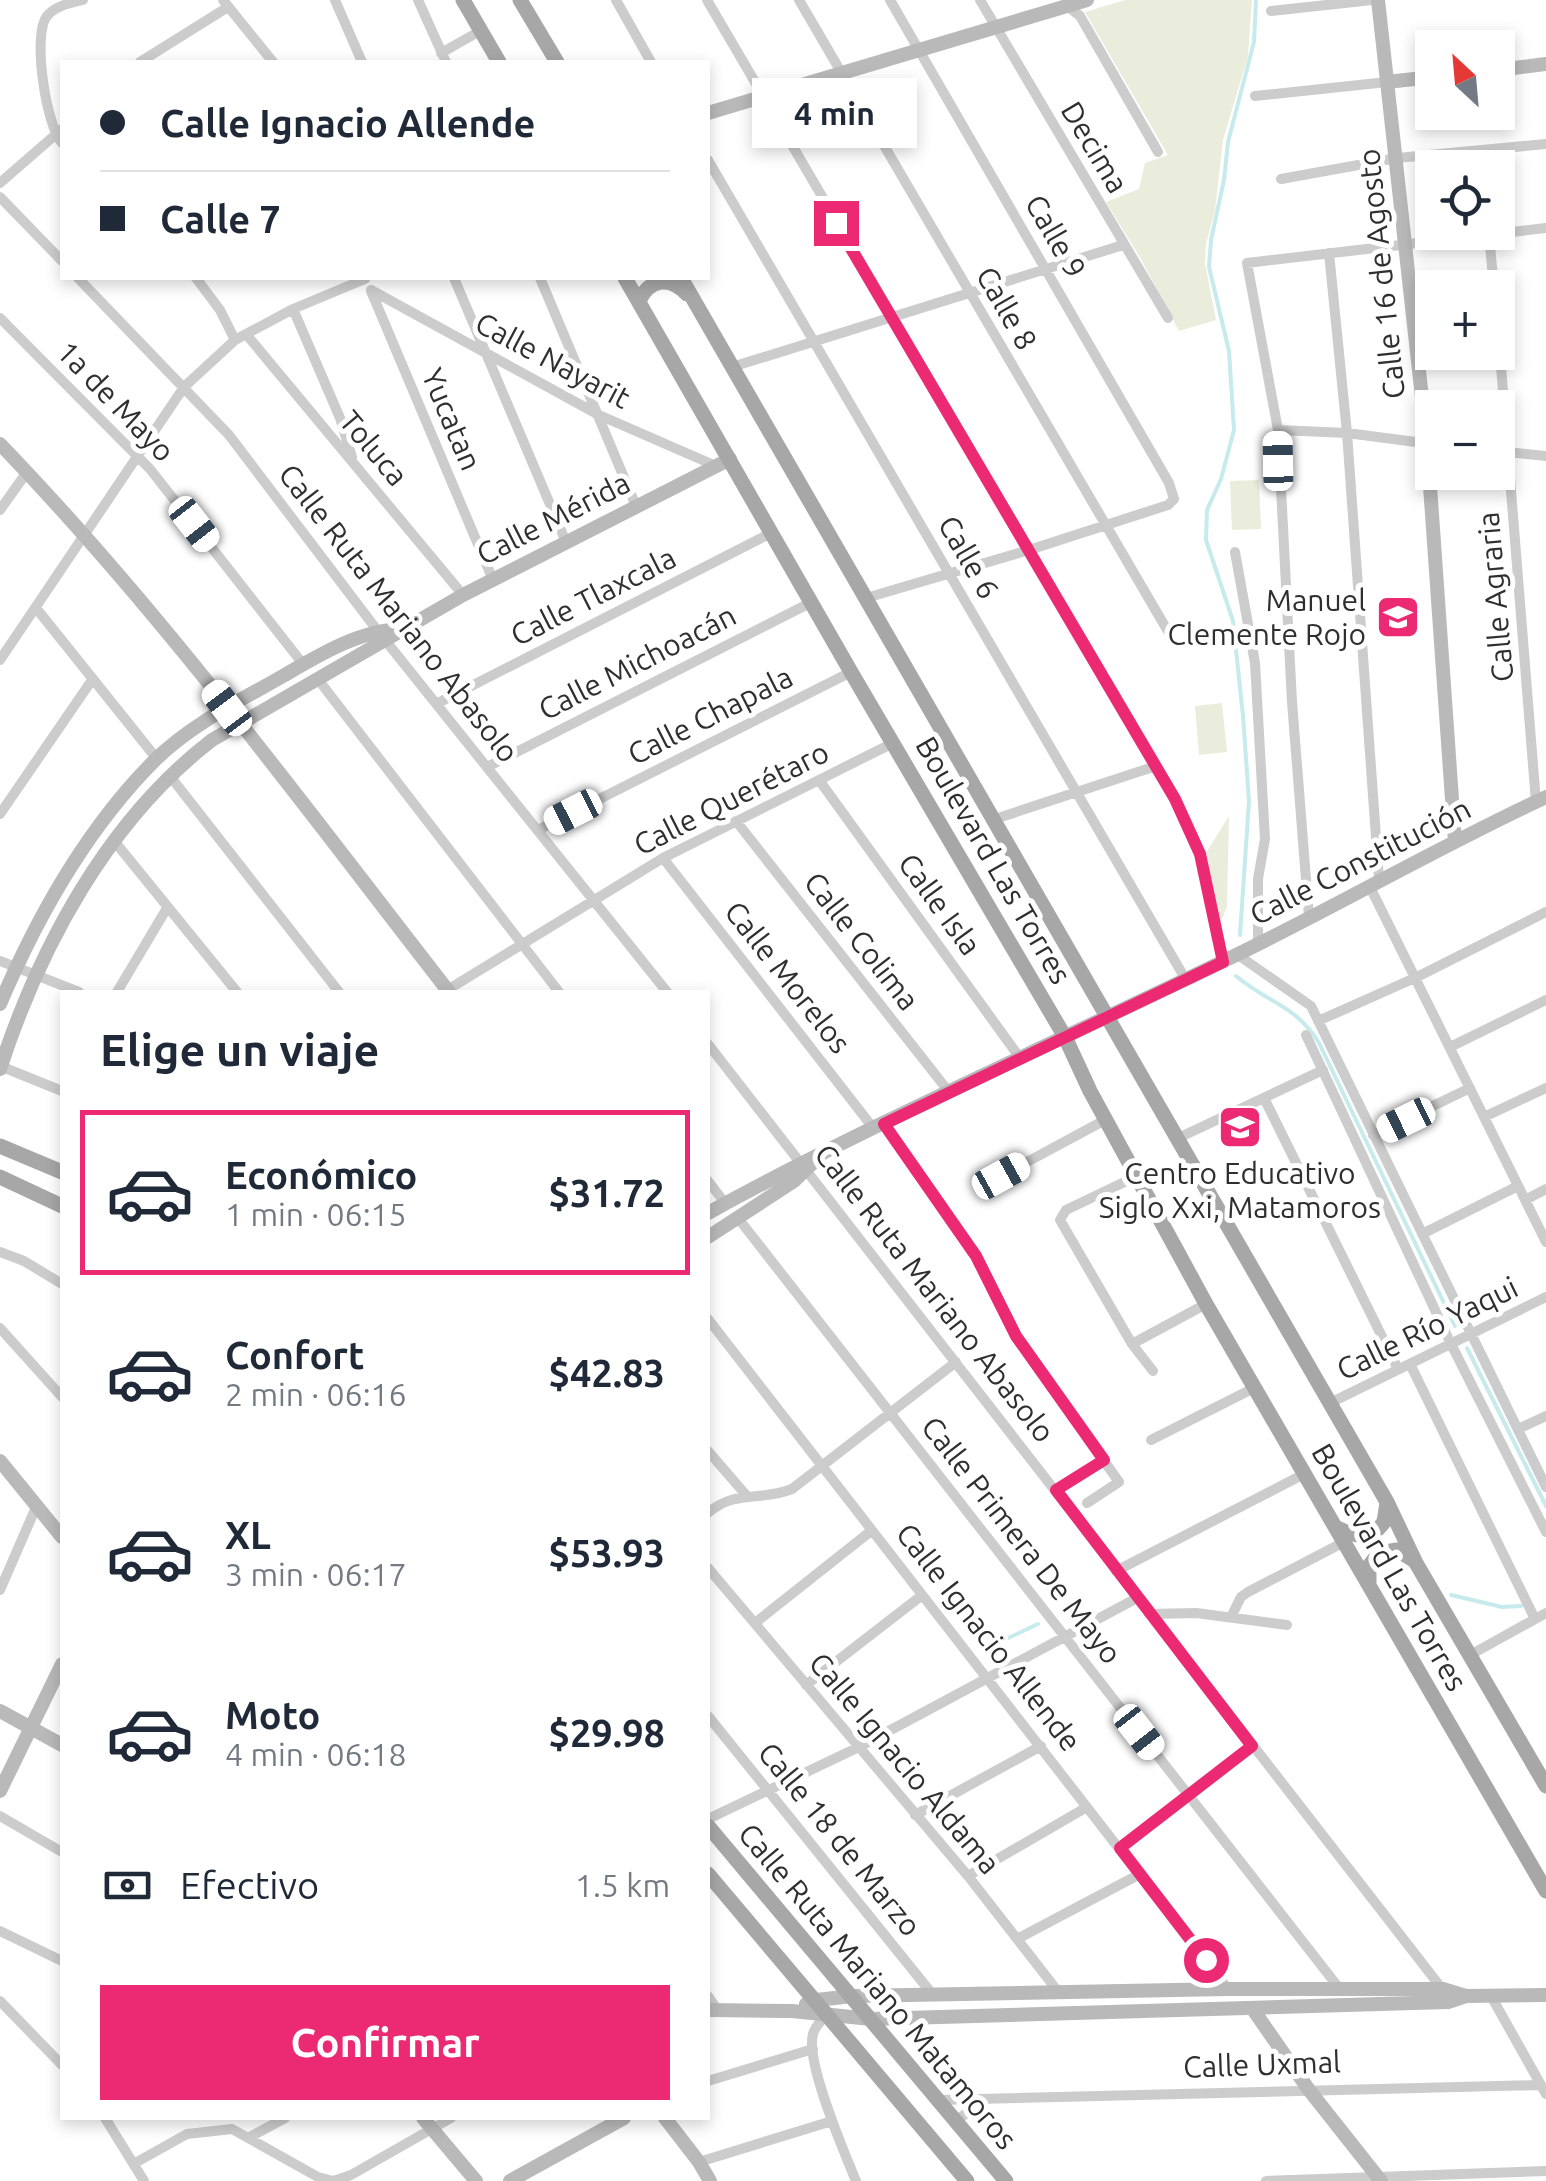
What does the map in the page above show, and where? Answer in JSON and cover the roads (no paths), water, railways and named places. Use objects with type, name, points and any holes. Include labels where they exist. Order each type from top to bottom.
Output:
[{"type":"main road","points":[[462,0],[497,60]]},
{"type":"main road","points":[[520,0],[556,60]]},
{"type":"main road","points":[[710,111],[995,28],[1065,3],[1087,0]]},
{"type":"main road","name":"Calle 16 de Agosto","points":[[1375,0],[1398,158],[1424,390]]},
{"type":"main road","points":[[1515,68],[1546,64]]},
{"type":"main road","points":[[1387,82],[1415,79]]},
{"type":"main road","name":"Boulevard Las Torres","points":[[626,280],[723,463],[772,533],[1066,1037],[1105,1120],[1206,1304],[1546,1892]]},
{"type":"main road","name":"Boulevard Las Torres","points":[[682,280],[1387,1502],[1416,1563],[1546,1786]]},
{"type":"main road","points":[[639,301],[650,285],[665,281],[678,286],[696,305]]},
{"type":"main road","points":[[0,444],[85,533],[227,708],[444,990]]},
{"type":"main road","name":"Calle Mérida","points":[[381,635],[403,629],[462,595],[723,463]]},
{"type":"main road","name":"Calle 16 de Agosto","points":[[1433,490],[1455,842]]},
{"type":"main road","points":[[0,1004],[16,967],[83,852],[113,808],[156,759],[198,725],[303,664],[381,635]]},
{"type":"main road","points":[[0,1067],[34,974],[80,894],[115,842],[170,776],[212,740],[381,635]]},
{"type":"main road","name":"Calle Constitución","points":[[710,1236],[821,1155],[1223,962],[1541,799]]},
{"type":"main road","points":[[0,1146],[60,1171]]},
{"type":"main road","name":"Calle Constitución","points":[[710,1212],[805,1166]]},
{"type":"main road","points":[[0,1177],[60,1205]]},
{"type":"main road","points":[[0,1461],[60,1534]]},
{"type":"main road","points":[[1339,1534],[1375,1533],[1384,1522],[1387,1502]]},
{"type":"main road","points":[[1368,1585],[1369,1566],[1379,1553],[1396,1550],[1416,1563]]},
{"type":"main road","points":[[0,1791],[60,1668]]},
{"type":"main road","points":[[0,1711],[60,1744]]},
{"type":"main road","name":"Calle Ruta Mariano Matamoros","points":[[710,1824],[1006,2181]]},
{"type":"main road","name":"Calle Ruta Mariano Matamoros","points":[[710,1876],[967,2181]]},
{"type":"main road","points":[[792,2011],[816,2000],[854,1996],[1339,1988],[1445,1996]]},
{"type":"main road","points":[[711,2005],[871,2018],[1546,1995]]},
{"type":"main road","points":[[1252,2008],[1309,2090],[1379,2178]]},
{"type":"main road","points":[[510,2181],[620,2120]]},
{"type":"main road","points":[[667,2120],[710,2181]]},
{"type":"main road","points":[[428,2123],[476,2181]]},
{"type":"street","points":[[0,183],[60,136],[46,110],[42,28],[48,14],[83,0]]},
{"type":"street","points":[[335,0],[361,60]]},
{"type":"street","points":[[418,0],[443,58],[480,31]]},
{"type":"street","points":[[616,0],[650,60]]},
{"type":"street","points":[[707,0],[1184,815],[1200,854],[1223,962]]},
{"type":"street","name":"Calle 8","points":[[799,0],[1173,640]]},
{"type":"street","name":"Calle 9","points":[[890,0],[1169,483],[1174,499],[1168,504],[1104,526]]},
{"type":"street","name":"Decima","points":[[980,0],[1168,318]]},
{"type":"street","points":[[1271,11],[1375,0]]},
{"type":"street","points":[[1065,3],[1080,16],[1158,152]]},
{"type":"street","points":[[143,60],[226,4],[267,60]]},
{"type":"street","points":[[1254,96],[1387,82]]},
{"type":"street","points":[[1281,179],[1398,158],[1546,144]]},
{"type":"street","name":"Calle 6","points":[[710,163],[1186,980]]},
{"type":"street","points":[[0,197],[60,260]]},
{"type":"street","points":[[1515,232],[1546,228]]},
{"type":"street","points":[[1309,917],[1292,702],[1278,430],[1246,263],[1415,242]]},
{"type":"street","points":[[732,366],[1124,245]]},
{"type":"street","points":[[1329,253],[1348,433],[1374,882],[1546,1242]]},
{"type":"street","name":"Calle Ruta Mariano Abasolo","points":[[80,280],[229,435],[381,635],[664,990]]},
{"type":"street","points":[[199,280],[220,310],[234,340]]},
{"type":"street","points":[[455,280],[566,542]]},
{"type":"street","points":[[541,280],[636,506]]},
{"type":"street","points":[[0,660],[184,386],[234,340],[294,309],[367,282]]},
{"type":"street","name":"Calle Nayarit","points":[[367,282],[599,415],[723,463]]},
{"type":"street","name":"Yucatan","points":[[367,282],[492,580]]},
{"type":"street","points":[[294,309],[340,418],[353,462]]},
{"type":"street","name":"1a de Mayo","points":[[0,318],[150,469],[303,664]]},
{"type":"street","name":"Toluca","points":[[246,334],[462,595]]},
{"type":"street","points":[[1278,430],[1348,433],[1415,442]]},
{"type":"street","points":[[1515,452],[1546,456]]},
{"type":"street","points":[[0,510],[28,472]]},
{"type":"street","name":"Calle Agraria","points":[[1507,490],[1541,799]]},
{"type":"street","points":[[866,598],[1104,526]]},
{"type":"street","name":"Calle Tlaxcala","points":[[438,703],[772,533]]},
{"type":"street","points":[[1235,552],[1255,663],[1265,839],[1258,879],[1258,944]]},
{"type":"street","name":"Calle Michoacán","points":[[486,766],[810,603]]},
{"type":"street","points":[[36,608],[156,759]]},
{"type":"street","name":"Calle Chapala","points":[[538,830],[850,672]]},
{"type":"street","points":[[317,678],[557,990]]},
{"type":"street","points":[[0,814],[92,680]]},
{"type":"street","name":"Calle Querétaro","points":[[449,990],[662,858],[893,743]]},
{"type":"street","points":[[994,819],[1156,766]]},
{"type":"street","points":[[170,776],[338,990]]},
{"type":"street","name":"Calle Isla","points":[[819,780],[1020,1058]]},
{"type":"street","name":"Calle Colima","points":[[736,821],[949,1092]]},
{"type":"street","points":[[115,842],[234,990]]},
{"type":"street","name":"Calle Morelos","points":[[662,858],[879,1126],[976,1256],[1016,1336],[1104,1460]]},
{"type":"street","points":[[119,990],[167,908]]},
{"type":"street","points":[[1318,1021],[1546,912]]},
{"type":"street","points":[[1238,954],[1308,1003],[1546,1487]]},
{"type":"street","points":[[0,961],[74,990]]},
{"type":"street","points":[[1450,1047],[1546,1000]]},
{"type":"street","points":[[1306,1035],[1451,1344],[1546,1532]]},
{"type":"street","name":"Calle Ruta Mariano Abasolo","points":[[710,1047],[1445,1996]]},
{"type":"street","points":[[0,1067],[60,1090]]},
{"type":"street","points":[[1176,1139],[1323,1070]]},
{"type":"street","points":[[1373,1135],[1470,1088]]},
{"type":"street","points":[[1484,1117],[1546,1088]]},
{"type":"street","points":[[1264,1098],[1398,1370]]},
{"type":"street","points":[[1001,1176],[1105,1120]]},
{"type":"street","points":[[1136,1176],[1066,1210],[1060,1220],[1132,1344],[1152,1371]]},
{"type":"street","points":[[710,1184],[725,1203]]},
{"type":"street","points":[[1422,1234],[1518,1186]]},
{"type":"street","points":[[1525,1200],[1546,1190]]},
{"type":"street","name":"Calle Primera De Mayo","points":[[738,1218],[1339,1988]]},
{"type":"street","points":[[0,1252],[24,1260],[60,1283]]},
{"type":"street","name":"Calle Río Yaqui","points":[[1330,1403],[1546,1297]]},
{"type":"street","points":[[1132,1344],[1206,1304]]},
{"type":"street","name":"Calle Ignacio Allende","points":[[710,1321],[1228,1989]]},
{"type":"street","points":[[0,1328],[60,1396]]},
{"type":"street","points":[[710,1512],[732,1496],[774,1496],[792,1489],[956,1362]]},
{"type":"street","points":[[1410,1364],[1540,1616],[1472,1654]]},
{"type":"street","points":[[1151,1440],[1254,1388]]},
{"type":"street","points":[[1518,1429],[1546,1416]]},
{"type":"street","points":[[710,1453],[746,1496]]},
{"type":"street","points":[[1056,1490],[1104,1460],[1119,1482],[1087,1503]]},
{"type":"street","points":[[1116,1570],[1304,1474]]},
{"type":"street","points":[[0,1590],[37,1505]]},
{"type":"street","points":[[755,1623],[871,1531]]},
{"type":"street","points":[[1230,1617],[1248,1592],[1339,1534]]},
{"type":"street","name":"Calle Ignacio Aldama","points":[[710,1570],[968,1876],[1060,1994]]},
{"type":"street","points":[[806,1684],[921,1596]]},
{"type":"street","points":[[710,1821],[859,1748],[1137,1598]]},
{"type":"street","points":[[1149,1614],[1196,1613],[1287,1625]]},
{"type":"street","name":"Calle 18 de Marzo","points":[[710,1718],[932,1995]]},
{"type":"street","points":[[915,1814],[1040,1746]]},
{"type":"street","points":[[1120,1848],[1252,1746]]},
{"type":"street","points":[[968,1876],[1087,1807]]},
{"type":"street","points":[[0,1816],[60,1851]]},
{"type":"street","points":[[1018,1938],[1140,1874]]},
{"type":"street","points":[[0,1931],[60,1960]]},
{"type":"street","points":[[1491,1996],[1543,2090]]},
{"type":"street","points":[[0,2002],[60,2063]]},
{"type":"street","points":[[827,2014],[813,2032],[813,2049],[832,2121],[856,2181]]},
{"type":"street","points":[[710,2080],[813,2049]]},
{"type":"street","name":"Calle Uxmal","points":[[937,2100],[1309,2090],[1543,2090]]},
{"type":"street","points":[[956,2121],[986,2101]]},
{"type":"street","points":[[106,2120],[146,2179]]},
{"type":"street","points":[[248,2138],[281,2120]]},
{"type":"street","points":[[699,2162],[832,2121]]},
{"type":"street","points":[[134,2163],[188,2134],[229,2123],[318,2178],[333,2180],[350,2175],[428,2123]]},
{"type":"street","points":[[1266,2181],[1510,2177],[1546,2171]]},
{"type":"waterway","points":[[1240,935],[1249,801],[1243,716],[1233,621],[1206,540],[1207,510],[1221,479],[1234,430],[1229,351],[1209,267],[1228,142],[1254,42],[1256,0]]},
{"type":"waterway","points":[[1236,976],[1301,1020],[1319,1043],[1455,1326]]},
{"type":"waterway","points":[[1467,1348],[1546,1506]]},
{"type":"waterway","points":[[1451,1595],[1502,1607],[1521,1606]]},
{"type":"waterway","points":[[1004,1640],[1038,1624]]},
{"type":"place","name":"Manuel Clemente Rojo","points":[[1398,617]]},
{"type":"place","name":"Centro Educativo Siglo Xxi, Matamoros","points":[[1240,1127]]}]
